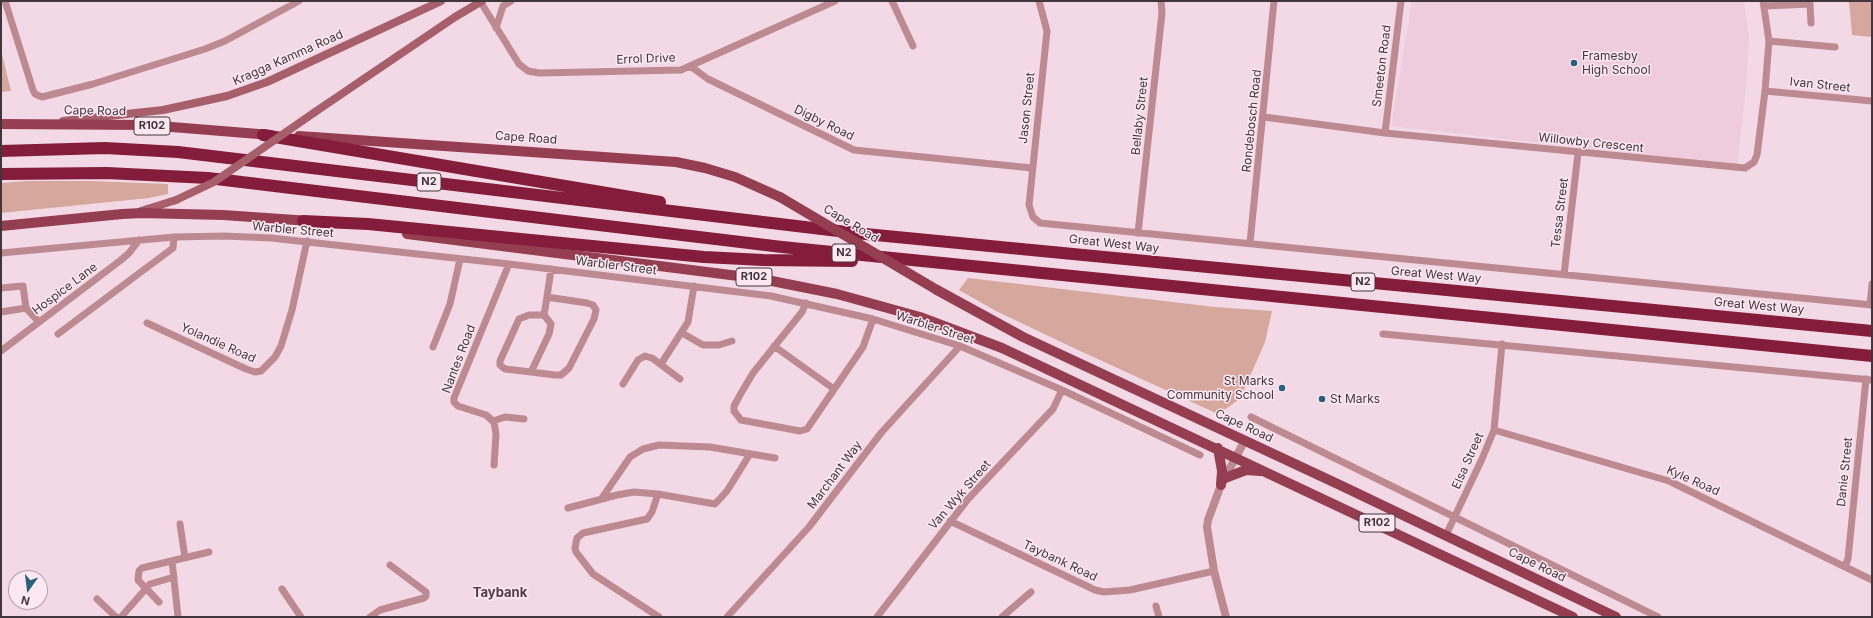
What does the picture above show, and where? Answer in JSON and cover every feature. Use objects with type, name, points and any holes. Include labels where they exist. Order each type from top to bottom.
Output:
[{"type":"highway","points":[[263,135],[604,193],[855,233]]},
{"type":"highway","name":"N2","points":[[1,151],[105,148],[178,152],[855,233]]},
{"type":"highway","name":"N2","points":[[1,174],[114,173],[208,178],[782,247],[1872,357]]},
{"type":"highway","points":[[303,221],[368,224],[704,257],[763,260],[926,262]]},
{"type":"highway","name":"Great West Way","points":[[855,233],[1872,331]]},
{"type":"main road","name":"Kragga Kamma Road","points":[[41,123],[163,110],[227,96],[267,82],[441,1]]},
{"type":"main road","points":[[122,214],[150,208],[176,200],[214,182],[455,17],[481,1]]},
{"type":"main road","name":"Cape Road","points":[[1,124],[41,123],[152,126],[263,135],[372,140],[676,162],[706,168],[734,176],[780,197],[937,290],[1018,334],[1446,535],[1616,617]]},
{"type":"main road","name":"R102","points":[[1,226],[122,214],[203,214],[303,221],[735,274],[837,294],[920,317],[992,343],[1218,448],[1573,617]]},
{"type":"main road","points":[[1218,448],[1223,482],[1246,470],[1270,473]]},
{"type":"street","points":[[5,1],[33,90],[38,96],[48,96],[77,89],[205,49],[224,41],[299,1]]},
{"type":"street","name":"Errol Drive","points":[[481,1],[519,64],[528,71],[533,72],[675,70],[690,66],[835,1]]},
{"type":"street","points":[[496,28],[503,6],[511,1]]},
{"type":"street","points":[[892,1],[913,46]]},
{"type":"street","name":"Jason Street","points":[[1033,217],[1029,205],[1047,31],[1039,1]]},
{"type":"street","name":"Bellaby Street","points":[[1138,232],[1162,14],[1161,1]]},
{"type":"street","name":"Rondebosch Road","points":[[1250,243],[1264,117],[1274,1]]},
{"type":"street","name":"Smeeton Road","points":[[1385,133],[1400,1]]},
{"type":"street","points":[[1764,3],[1810,4],[1811,23]]},
{"type":"street","name":"Willowby Crescent","points":[[1264,117],[1385,133],[1578,153],[1745,168],[1754,162],[1757,155],[1765,91],[1768,41],[1764,3]]},
{"type":"street","points":[[1768,41],[1835,47]]},
{"type":"street","name":"Digby Road","points":[[690,66],[708,79],[854,150],[1032,168]]},
{"type":"street","name":"Ivan Street","points":[[1765,91],[1872,101]]},
{"type":"street","name":"Tessa Street","points":[[1564,275],[1578,153]]},
{"type":"street","name":"Great West Way","points":[[1033,217],[1037,221],[1046,225],[1138,232],[1871,305]]},
{"type":"street","name":"Warbler Street","points":[[1,253],[174,237],[224,236],[307,241],[694,286],[806,303],[873,319],[960,346],[1062,390],[1200,455]]},
{"type":"street","points":[[58,334],[173,248],[174,237]]},
{"type":"street","name":"Hospice Lane","points":[[1,351],[121,260],[129,253],[139,240]]},
{"type":"street","name":"Yolandie Road","points":[[147,323],[255,372],[261,371],[275,358],[281,346],[292,310],[307,241]]},
{"type":"street","points":[[434,347],[450,304],[460,259]]},
{"type":"street","name":"Nantes Road","points":[[493,420],[486,415],[458,406],[454,402],[454,398],[509,264]]},
{"type":"street","points":[[544,315],[551,269]]},
{"type":"street","points":[[1871,305],[1872,284]]},
{"type":"street","points":[[1,288],[23,286],[26,308],[39,322]]},
{"type":"street","points":[[661,364],[682,332],[690,312],[694,286]]},
{"type":"street","points":[[531,372],[550,328],[549,319],[544,315],[529,315],[519,319],[500,361],[500,365],[505,369],[531,372],[561,375],[566,372],[596,313],[595,307],[587,303],[547,297]]},
{"type":"street","points":[[806,303],[802,312],[753,373],[736,402],[734,411],[738,418],[784,428],[804,430],[810,426],[865,342],[873,319]]},
{"type":"street","points":[[1,312],[26,308]]},
{"type":"street","points":[[682,332],[703,345],[719,345],[732,341]]},
{"type":"street","points":[[1383,334],[1502,344],[1869,380]]},
{"type":"street","name":"Elsa Street","points":[[1446,535],[1494,430],[1502,344]]},
{"type":"street","points":[[774,346],[834,388]]},
{"type":"street","name":"Marchant Way","points":[[727,617],[809,527],[881,432],[960,346]]},
{"type":"street","points":[[623,384],[641,357],[648,356],[680,379]]},
{"type":"street","name":"Danie Street","points":[[1845,566],[1848,559],[1869,380]]},
{"type":"street","name":"Van Wyk Street","points":[[877,617],[950,521],[1054,409],[1062,390]]},
{"type":"street","points":[[494,465],[496,434],[493,420],[505,417],[524,419]]},
{"type":"street","name":"Cape Road","points":[[1251,417],[1658,617]]},
{"type":"street","name":"Kyle Road","points":[[1494,430],[1669,481],[1872,580]]},
{"type":"street","points":[[1226,617],[1214,571],[1208,527],[1215,497],[1245,440]]},
{"type":"street","points":[[602,498],[630,457],[650,447],[659,445],[699,446],[775,458]]},
{"type":"street","points":[[568,508],[602,498],[634,492],[658,494],[715,504],[727,491],[750,454]]},
{"type":"street","points":[[658,494],[648,519],[591,530],[580,535],[575,548],[576,552],[593,574],[659,617]]},
{"type":"street","name":"Taybank Road","points":[[950,521],[1095,590],[1104,592],[1130,590],[1214,571]]},
{"type":"street","points":[[180,524],[185,558]]},
{"type":"street","points":[[159,602],[138,580],[139,571],[142,568],[209,552]]},
{"type":"street","points":[[172,561],[178,617]]},
{"type":"street","points":[[370,617],[380,610],[426,596],[426,592],[390,565]]},
{"type":"street","points":[[121,617],[153,582],[174,577]]},
{"type":"street","points":[[282,589],[300,617]]},
{"type":"street","points":[[1003,617],[1031,592]]},
{"type":"street","points":[[97,599],[116,617]]},
{"type":"street","points":[[1156,606],[1159,617]]},
{"type":"shaded area","name":"Framesby High School","points":[[1412,1],[1744,1],[1749,37],[1746,88],[1737,165],[1391,126]]},
{"type":"shaded area","points":[[1849,1],[1872,1],[1872,37],[1852,35]]},
{"type":"shaded area","points":[[1,50],[11,91],[1,92]]},
{"type":"shaded area","points":[[27,181],[90,181],[168,184],[168,194],[149,198],[1,213],[1,183]]},
{"type":"shaded area","points":[[968,278],[1215,307],[1272,311],[1265,342],[1240,399],[1218,414],[996,311],[959,290]]},
{"type":"place","name":"Framesby High School","points":[[1574,63]]},
{"type":"place","name":"St Marks Community School","points":[[1282,388]]},
{"type":"place","name":"St Marks","points":[[1322,399]]},
{"type":"district","name":"Taybank","points":[[500,593]]}]
